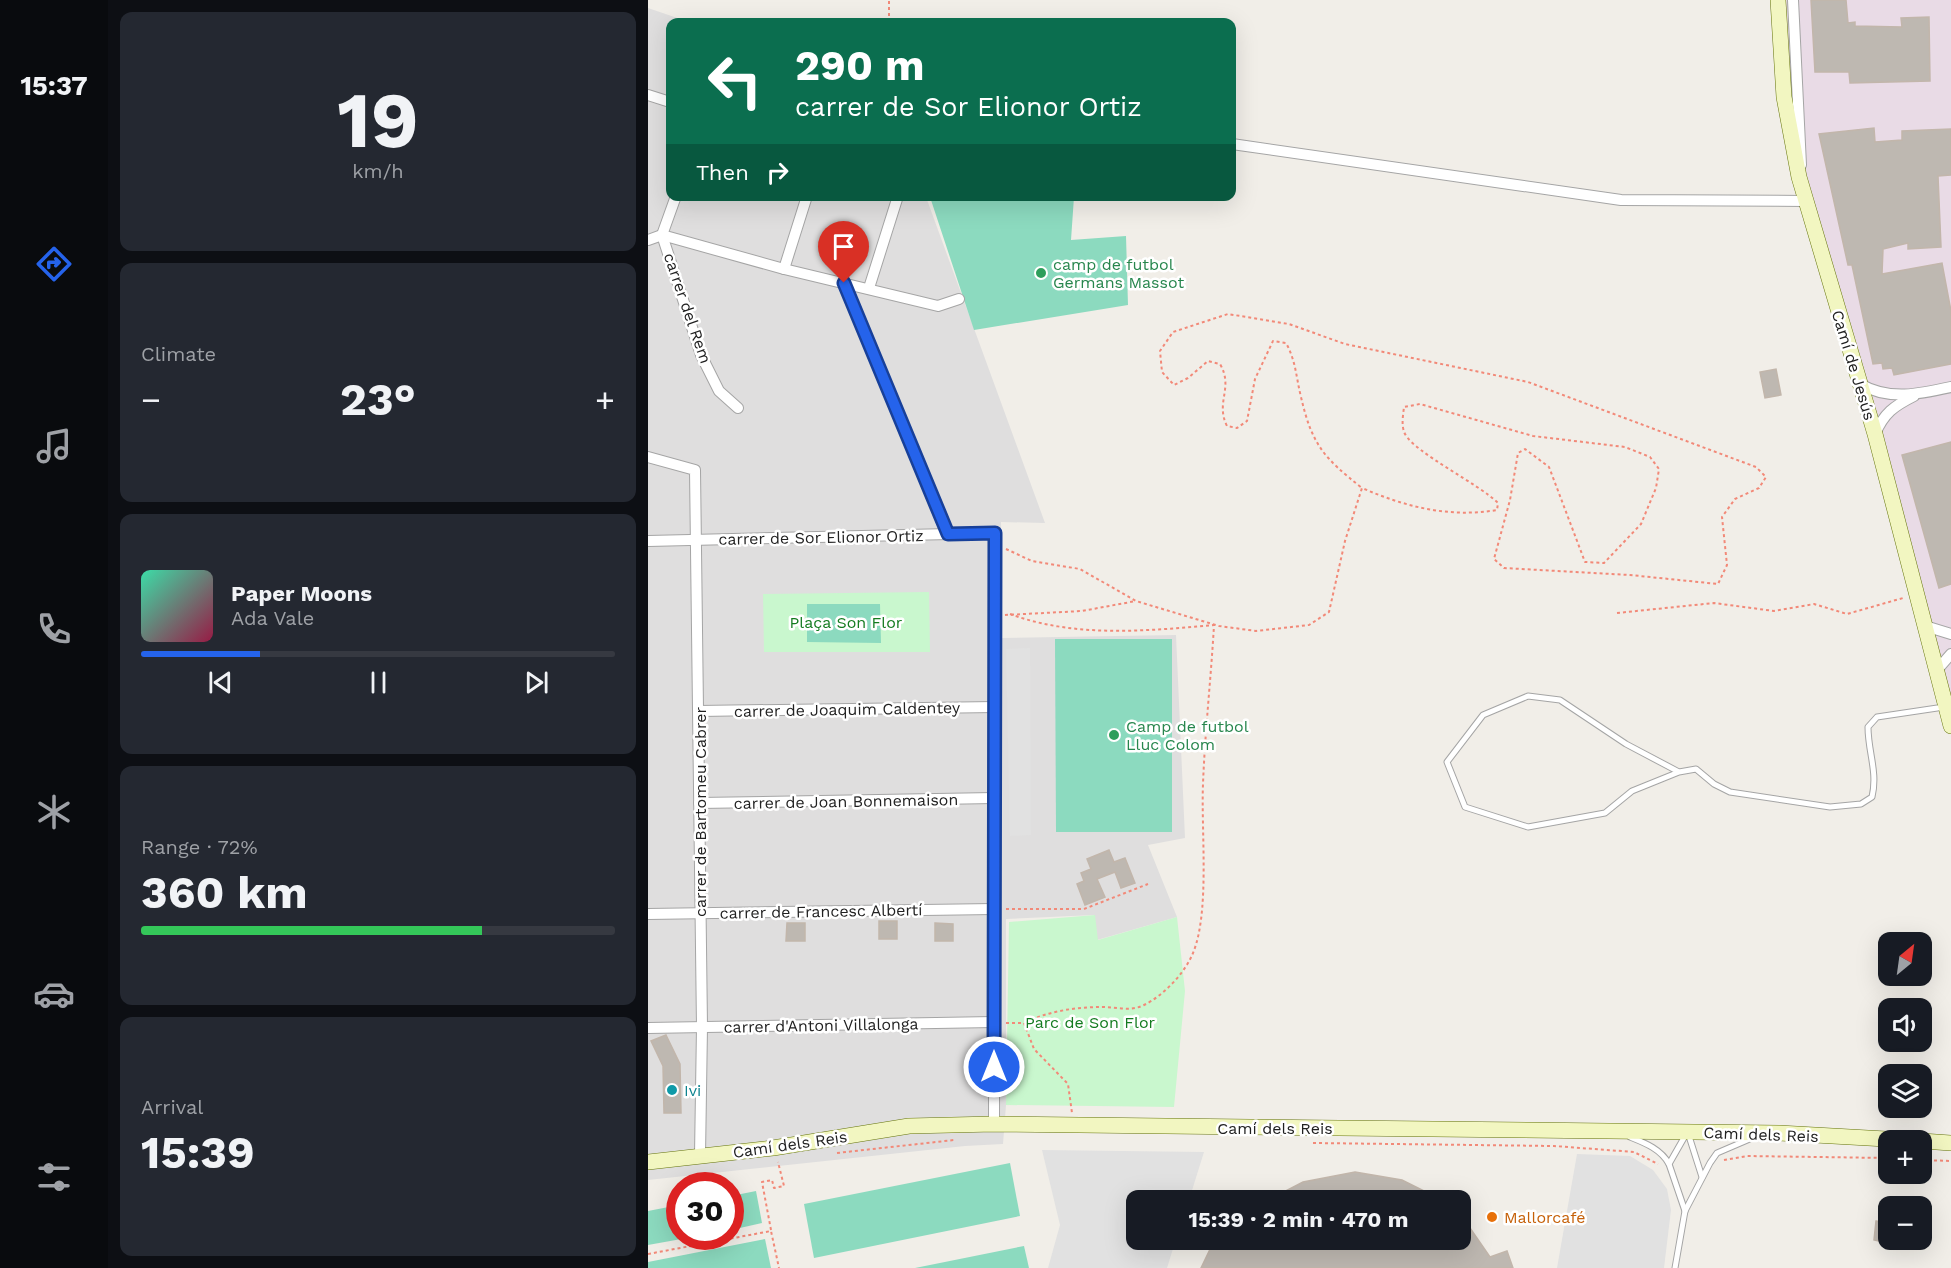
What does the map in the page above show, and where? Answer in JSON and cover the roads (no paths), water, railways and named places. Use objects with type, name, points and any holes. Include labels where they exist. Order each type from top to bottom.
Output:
[{"type":"street","name":"Camí de Jesús","points":[[1778,0],[1784,97],[1799,177],[1875,434],[1951,724]]},
{"type":"street","points":[[1793,0],[1802,155],[1799,177]]},
{"type":"street","points":[[648,95],[666,101]]},
{"type":"street","points":[[1236,145],[1621,200],[1806,201]]},
{"type":"street","points":[[662,235],[674,201]]},
{"type":"street","points":[[784,269],[805,201]]},
{"type":"street","points":[[869,288],[896,201]]},
{"type":"street","points":[[648,240],[662,235],[784,269],[938,306],[959,299]]},
{"type":"street","name":"carrer del Rem","points":[[662,235],[701,355],[719,390],[738,408]]},
{"type":"street","points":[[844,283],[948,534]]},
{"type":"street","points":[[1860,384],[1872,391],[1887,395],[1917,395],[1951,387]]},
{"type":"street","points":[[1875,434],[1881,419],[1891,408],[1917,395]]},
{"type":"street","name":"carrer de Bartomeu Cabrer","points":[[648,457],[695,470],[698,540],[702,1027],[700,1155]]},
{"type":"street","name":"carrer de Sor Elionor Ortiz","points":[[648,541],[948,534],[995,539],[994,707]]},
{"type":"street","points":[[1925,626],[1951,634]]},
{"type":"street","points":[[1937,670],[1951,654]]},
{"type":"street","points":[[994,707],[994,1124]]},
{"type":"street","name":"carrer de Joaquim Caldentey","points":[[699,711],[994,707]]},
{"type":"street","name":"carrer de Joan Bonnemaison","points":[[699,803],[994,798]]},
{"type":"street","name":"carrer de Francesc Albertí","points":[[648,914],[994,909]]},
{"type":"street","name":"carrer d'Antoni Villalonga","points":[[648,1028],[994,1022]]},
{"type":"street","name":"Camí dels Reis","points":[[648,1162],[773,1148],[909,1126],[994,1124],[1765,1132],[1878,1139]]},
{"type":"street","points":[[1932,1142],[1951,1143]]},
{"type":"lane","points":[[1679,772],[1626,744],[1560,700],[1528,696],[1484,715],[1447,762],[1465,807],[1528,827],[1605,813],[1632,791],[1679,772],[1696,769],[1714,784],[1730,792],[1830,807],[1861,804],[1872,797],[1876,782],[1868,745],[1868,727],[1877,717],[1945,706]]},
{"type":"lane","points":[[1614,1131],[1647,1143],[1665,1157],[1685,1211]]},
{"type":"lane","points":[[1669,1164],[1688,1132]]},
{"type":"lane","points":[[1688,1132],[1702,1177]]},
{"type":"lane","points":[[1675,1268],[1685,1211],[1710,1163],[1717,1153],[1765,1132]]},
{"type":"place","name":"camp de futbol Germans Massot","points":[[1041,273]]},
{"type":"place","name":"Camp de futbol Lluc Colom","points":[[1114,735]]},
{"type":"place","name":"Ivi","points":[[672,1090]]},
{"type":"place","name":"Mallorcafé","points":[[1492,1217]]},
{"type":"park label","name":"Plaça Son Flor","points":[[846,622]]},
{"type":"park label","name":"Parc de Son Flor","points":[[1090,1022]]}]
